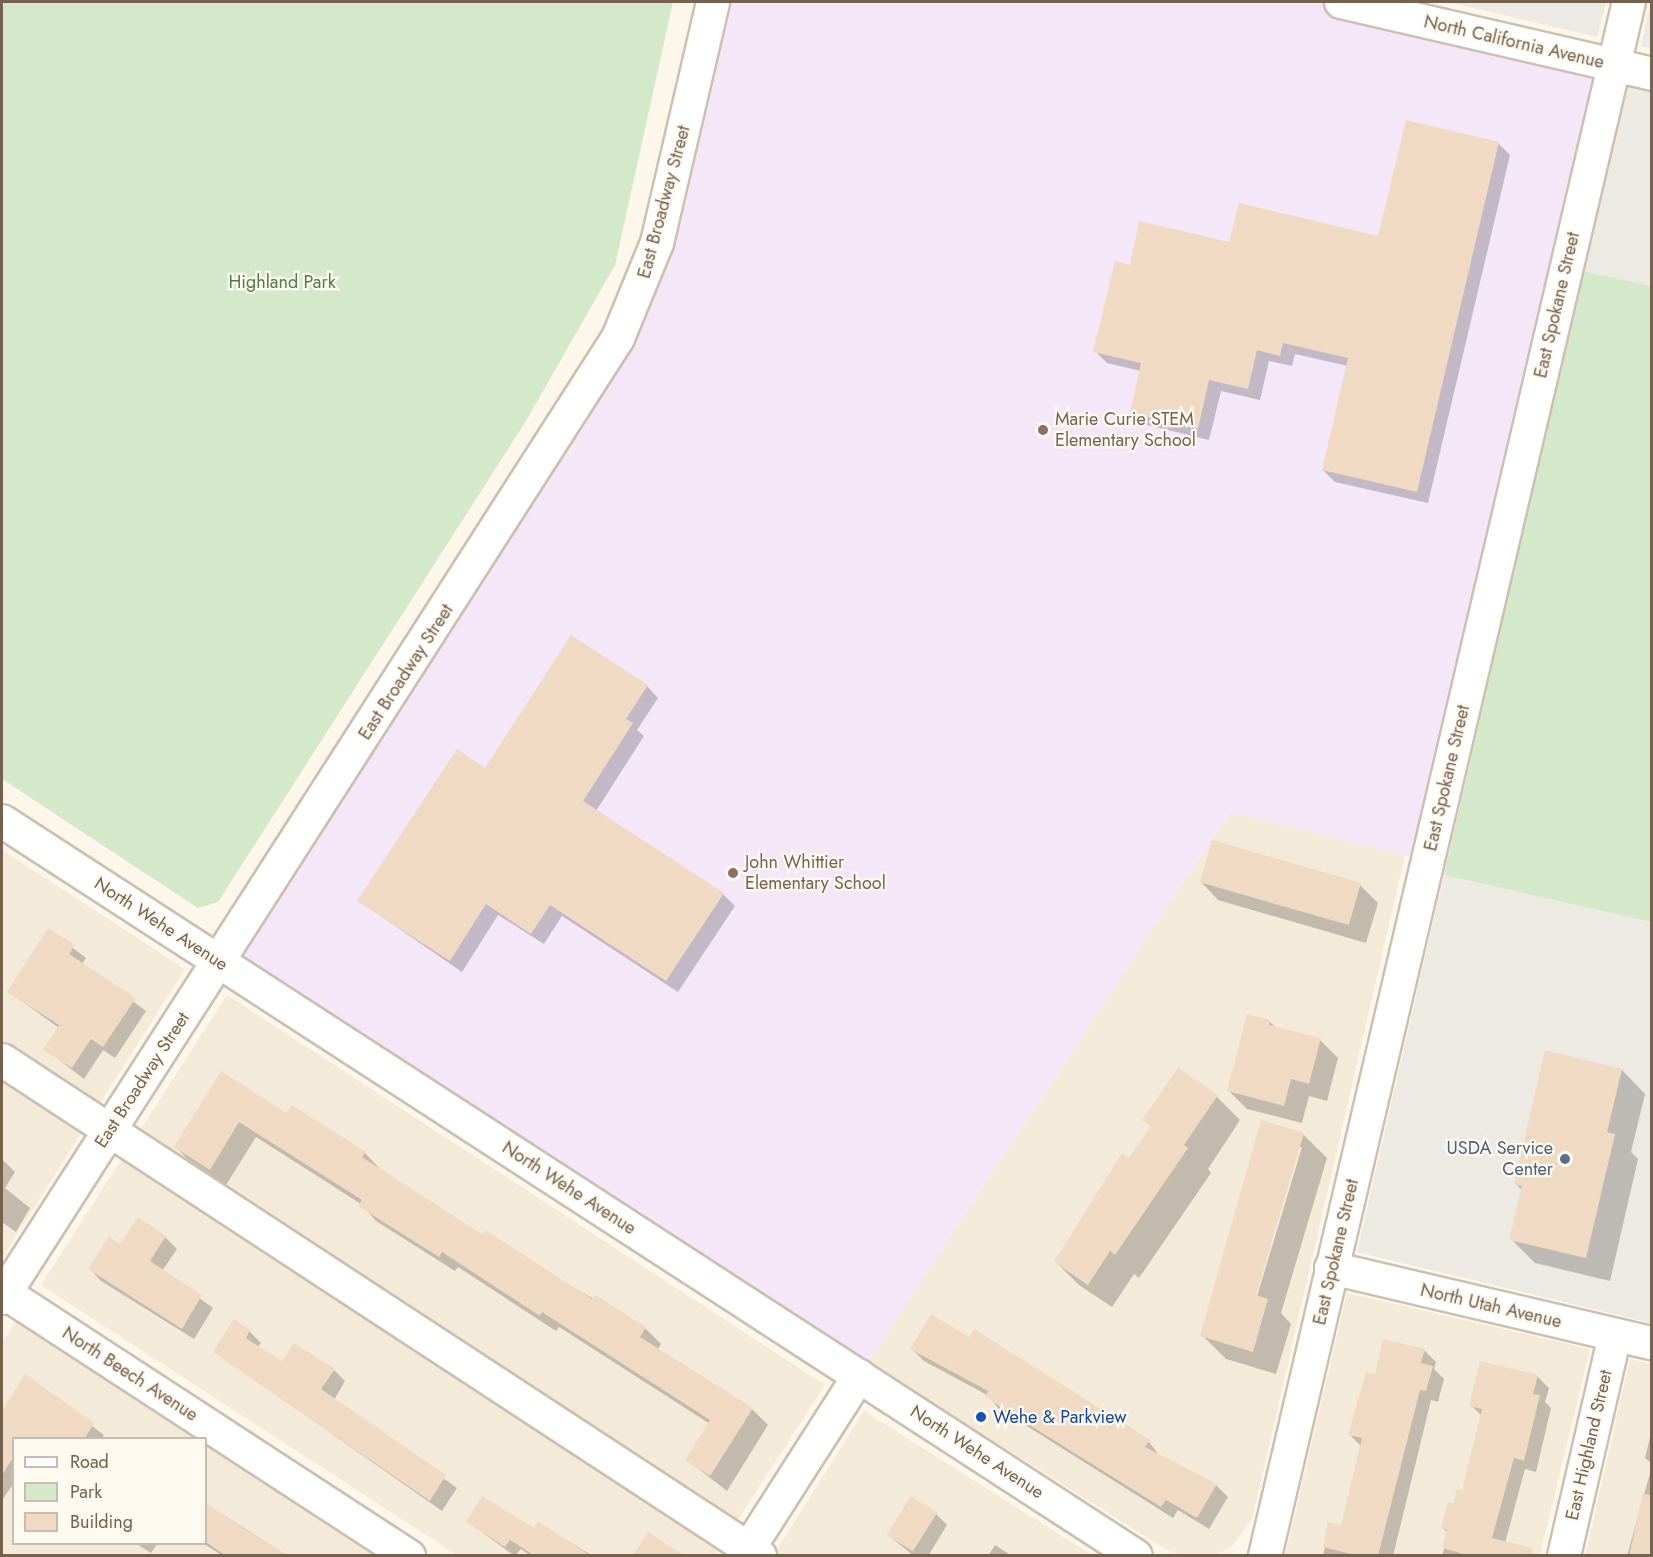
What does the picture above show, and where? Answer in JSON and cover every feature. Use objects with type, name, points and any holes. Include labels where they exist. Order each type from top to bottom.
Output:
[{"type":"street","name":"East Broadway Street","points":[[3,1294],[618,338],[657,243],[713,2]]},
{"type":"street","name":"North California Avenue","points":[[1341,2],[1652,74]]},
{"type":"street","name":"East Spokane Street","points":[[1265,1556],[1629,2]]},
{"type":"street","name":"North Wehe Avenue","points":[[2,820],[1136,1556]]},
{"type":"street","points":[[2,1060],[751,1553],[859,1376]]},
{"type":"street","name":"North Utah Avenue","points":[[1331,1268],[1652,1343]]},
{"type":"street","name":"North Beech Avenue","points":[[3,1294],[409,1556]]},
{"type":"street","name":"East Highland Street","points":[[1563,1556],[1615,1335]]},
{"type":"shaded area","points":[[713,2],[1341,2],[1614,65],[1428,861],[1230,812],[859,1376],[218,961],[618,338]]},
{"type":"shaded area","points":[[1448,2],[1606,2],[1597,37]]},
{"type":"shaded area","points":[[1651,2],[1651,48],[1641,46]]},
{"type":"shaded area","points":[[1626,82],[1651,89],[1651,286],[1583,271]]},
{"type":"shaded area","points":[[1230,812],[1405,855],[1252,1519],[1232,1546],[1215,1555],[1184,1555],[1170,1552],[868,1362]]},
{"type":"shaded area","points":[[2,850],[185,969],[2,1258]]},
{"type":"shaded area","points":[[1444,875],[1651,922],[1651,1323],[1357,1252]]},
{"type":"shaded area","points":[[227,995],[825,1385],[715,1555],[457,1555],[41,1285]]},
{"type":"shaded area","points":[[1347,1293],[1590,1349],[1540,1555],[1285,1556]]},
{"type":"shaded area","points":[[15,1322],[191,1437],[12,1437],[12,1545],[207,1545],[207,1447],[372,1555],[2,1555],[2,1343]]},
{"type":"shaded area","points":[[1630,1359],[1651,1364],[1651,1555],[1585,1556]]},
{"type":"shaded area","points":[[864,1411],[1092,1555],[773,1556]]},
{"type":"green space","name":"Highland Park","points":[[2,2],[673,2],[615,265],[526,421],[218,902],[198,908],[2,779]]},
{"type":"green space","points":[[1583,271],[1651,286],[1651,922],[1444,875]]},
{"type":"building","points":[[1406,120],[1499,142],[1417,492],[1322,470],[1348,358],[1283,343],[1280,356],[1257,350],[1248,389],[1209,380],[1198,429],[1130,413],[1141,363],[1093,352],[1115,261],[1130,265],[1139,221],[1229,242],[1239,203],[1378,236]]},
{"type":"building","points":[[571,635],[648,685],[626,719],[633,723],[583,801],[724,893],[666,981],[550,905],[531,934],[486,904],[450,961],[357,901],[457,749],[485,768]]},
{"type":"building","points":[[1212,840],[1361,883],[1349,925],[1200,882]]},
{"type":"building","points":[[48,928],[75,945],[69,954],[136,998],[103,1047],[91,1039],[72,1068],[43,1050],[59,1025],[7,992]]},
{"type":"building","points":[[1247,1014],[1270,1020],[1269,1025],[1321,1038],[1309,1084],[1291,1079],[1284,1106],[1227,1091]]},
{"type":"building","name":"USDA Service Center","points":[[1545,1050],[1622,1069],[1607,1132],[1615,1134],[1586,1258],[1509,1240],[1522,1186],[1514,1184]]},
{"type":"building","points":[[1178,1068],[1218,1095],[1184,1145],[1188,1148],[1115,1255],[1110,1251],[1088,1285],[1054,1262],[1122,1153],[1129,1158],[1151,1126],[1142,1120]]},
{"type":"building","points":[[221,1071],[286,1113],[292,1105],[366,1152],[362,1157],[482,1234],[485,1230],[592,1299],[595,1295],[646,1327],[640,1337],[753,1408],[710,1476],[685,1460],[710,1420],[542,1312],[540,1316],[442,1252],[439,1257],[358,1206],[362,1200],[239,1122],[210,1170],[174,1147]]},
{"type":"building","points":[[1261,1120],[1304,1133],[1256,1295],[1268,1299],[1253,1352],[1200,1336]]},
{"type":"building","points":[[138,1217],[166,1236],[150,1261],[202,1295],[182,1329],[88,1269],[109,1236],[120,1244]]},
{"type":"building","points":[[931,1314],[969,1337],[974,1329],[1150,1440],[1145,1447],[1217,1484],[1197,1518],[1166,1500],[1161,1507],[985,1397],[988,1391],[910,1349]]},
{"type":"building","points":[[234,1319],[250,1330],[246,1338],[282,1361],[294,1343],[335,1369],[321,1389],[446,1475],[430,1501],[213,1352]]},
{"type":"building","points":[[1383,1339],[1425,1349],[1421,1363],[1433,1366],[1426,1391],[1420,1390],[1378,1556],[1359,1556],[1323,1547],[1328,1522],[1341,1525],[1362,1438],[1348,1435],[1366,1372],[1375,1374]]},
{"type":"building","points":[[1480,1361],[1538,1375],[1533,1394],[1540,1395],[1524,1461],[1514,1458],[1492,1538],[1533,1548],[1532,1556],[1471,1556],[1442,1548],[1447,1530],[1441,1528],[1448,1502],[1453,1504],[1457,1489],[1462,1491],[1482,1409],[1469,1406]]},
{"type":"building","points":[[25,1374],[94,1423],[86,1437],[12,1437],[12,1459],[2,1475],[2,1411]]},
{"type":"building","points":[[1643,1494],[1652,1495],[1652,1556],[1629,1556]]},
{"type":"building","points":[[482,1496],[534,1528],[538,1521],[591,1556],[535,1556],[510,1540],[505,1547],[466,1522]]},
{"type":"building","points":[[911,1496],[937,1512],[913,1551],[887,1535]]},
{"type":"building","points":[[207,1504],[288,1556],[226,1556],[207,1543]]},
{"type":"building","points":[[648,1532],[685,1556],[633,1556]]},
{"type":"place","name":"Marie Curie STEM Elementary School","points":[[1043,430]]},
{"type":"place","name":"John Whittier Elementary School","points":[[733,873]]},
{"type":"place","name":"USDA Service Center","points":[[1565,1159]]},
{"type":"place","name":"Wehe & Parkview","points":[[981,1417]]}]
